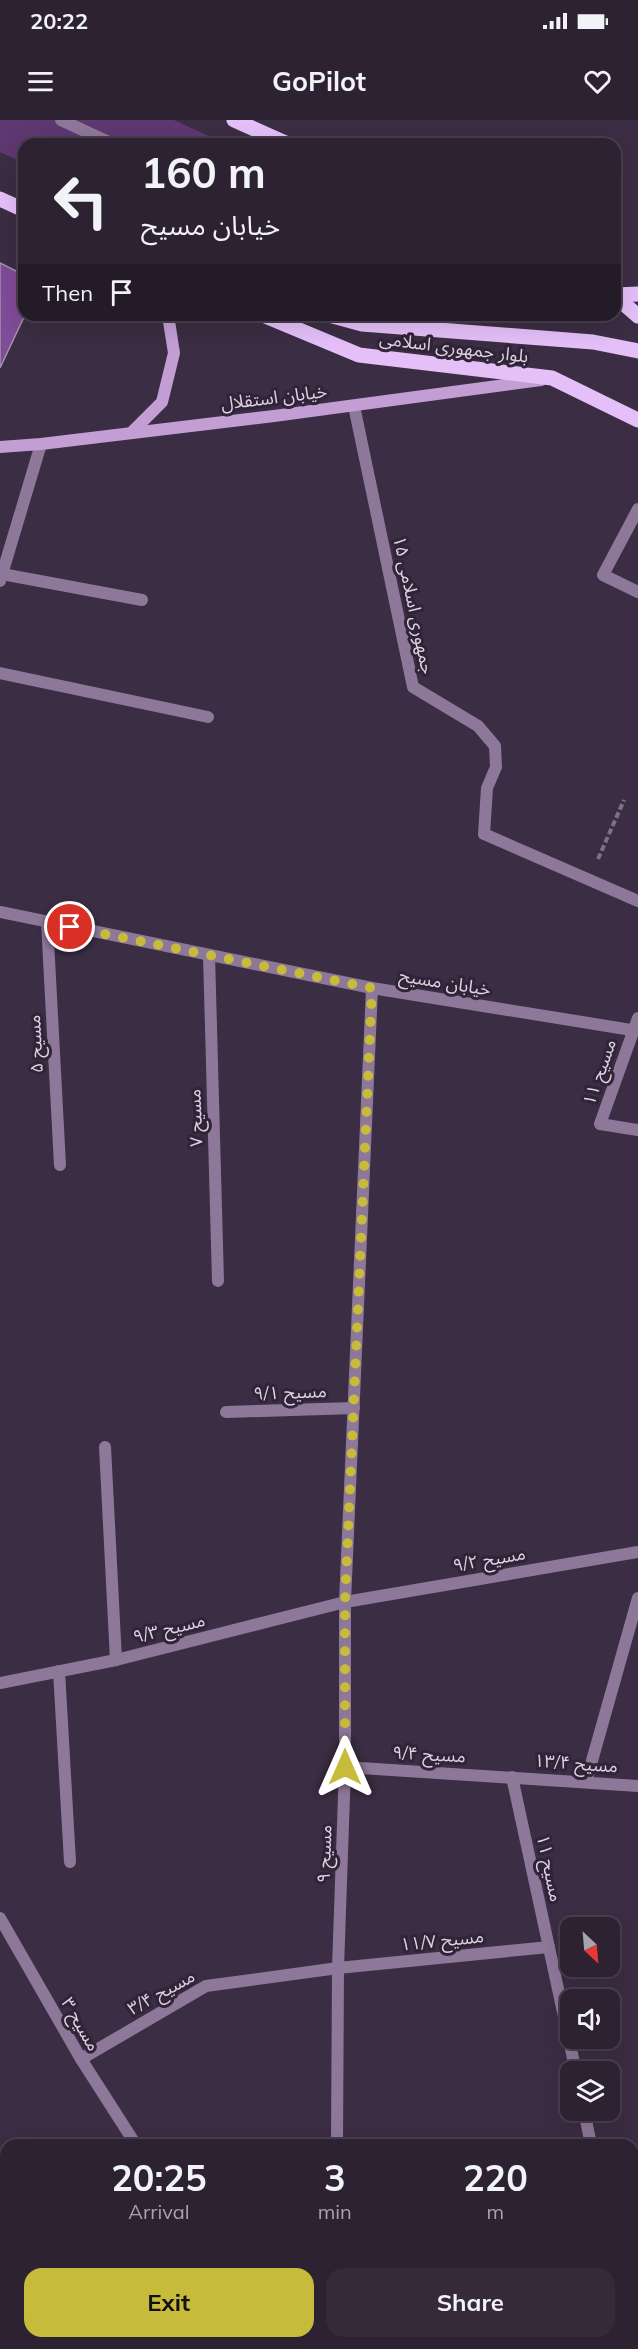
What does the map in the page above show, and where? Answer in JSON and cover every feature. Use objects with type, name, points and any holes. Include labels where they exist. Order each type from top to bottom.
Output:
[{"type":"main road","points":[[234,120],[274,138]]},
{"type":"main road","points":[[0,199],[18,207]]},
{"type":"main road","points":[[621,295],[638,294]]},
{"type":"main road","points":[[621,300],[638,316]]},
{"type":"main road","points":[[131,433],[162,402],[174,353],[169,321]]},
{"type":"main road","name":"بلوار جمهوری اسلامی","points":[[277,321],[359,355],[552,378],[638,420]]},
{"type":"main road","points":[[351,321],[362,324],[593,342],[638,351]]},
{"type":"main road","points":[[362,324],[367,321]]},
{"type":"main road","name":"خیابان استقلال","points":[[0,447],[354,406],[552,378]]},
{"type":"street","points":[[61,120],[99,138]]},
{"type":"street","name":"جمهوری اسلامی ۱۵","points":[[354,406],[413,687],[478,726],[495,746],[496,767],[487,788],[484,834],[589,879]]},
{"type":"street","points":[[40,444],[1,578],[142,600]]},
{"type":"street","points":[[638,509],[603,575],[638,592]]},
{"type":"street","points":[[0,673],[208,717]]},
{"type":"street","points":[[589,879],[638,901]]},
{"type":"street","name":"خیابان مسیح","points":[[0,912],[372,988],[635,1030]]},
{"type":"street","name":"مسیح ۵","points":[[47,922],[60,1165]]},
{"type":"street","name":"مسیح ۷","points":[[209,955],[218,1281]]},
{"type":"street","name":"مسیح ۹","points":[[337,2139],[338,1968],[345,1767],[345,1602],[372,988]]},
{"type":"street","points":[[635,1030],[638,1018]]},
{"type":"street","name":"مسیح ۱۱","points":[[635,1030],[600,1124],[638,1130]]},
{"type":"street","name":"مسیح ۹/۱","points":[[226,1412],[354,1408]]},
{"type":"street","points":[[105,1448],[116,1660]]},
{"type":"street","name":"مسیح ۹/۲","points":[[345,1602],[638,1552]]},
{"type":"street","points":[[586,1782],[638,1598]]},
{"type":"street","name":"مسیح ۹/۳","points":[[0,1683],[116,1660],[345,1602]]},
{"type":"street","points":[[59,1671],[70,1862]]},
{"type":"street","name":"مسیح ۹/۴","points":[[345,1767],[512,1777]]},
{"type":"street","name":"مسیح ۱۱","points":[[512,1777],[574,2061]]},
{"type":"street","name":"مسیح ۱۳/۴","points":[[512,1777],[638,1786]]},
{"type":"street","name":"مسیح ۳","points":[[0,1918],[81,2059],[132,2139]]},
{"type":"street","name":"مسیح ۱۱/۷","points":[[338,1968],[549,1947]]},
{"type":"street","name":"مسیح ۳/۴","points":[[81,2059],[206,1986],[338,1968]]},
{"type":"street","points":[[586,2121],[590,2139]]},
{"type":"path","points":[[589,879],[624,800]]},
{"type":"shaded area","points":[[0,120],[174,120],[213,138],[18,138],[18,160],[0,152]]},
{"type":"building","points":[[0,263],[18,272],[18,321],[22,321],[0,368]]},
{"type":"route","points":[[70,927],[372,988],[345,1602],[345,1767]]}]
